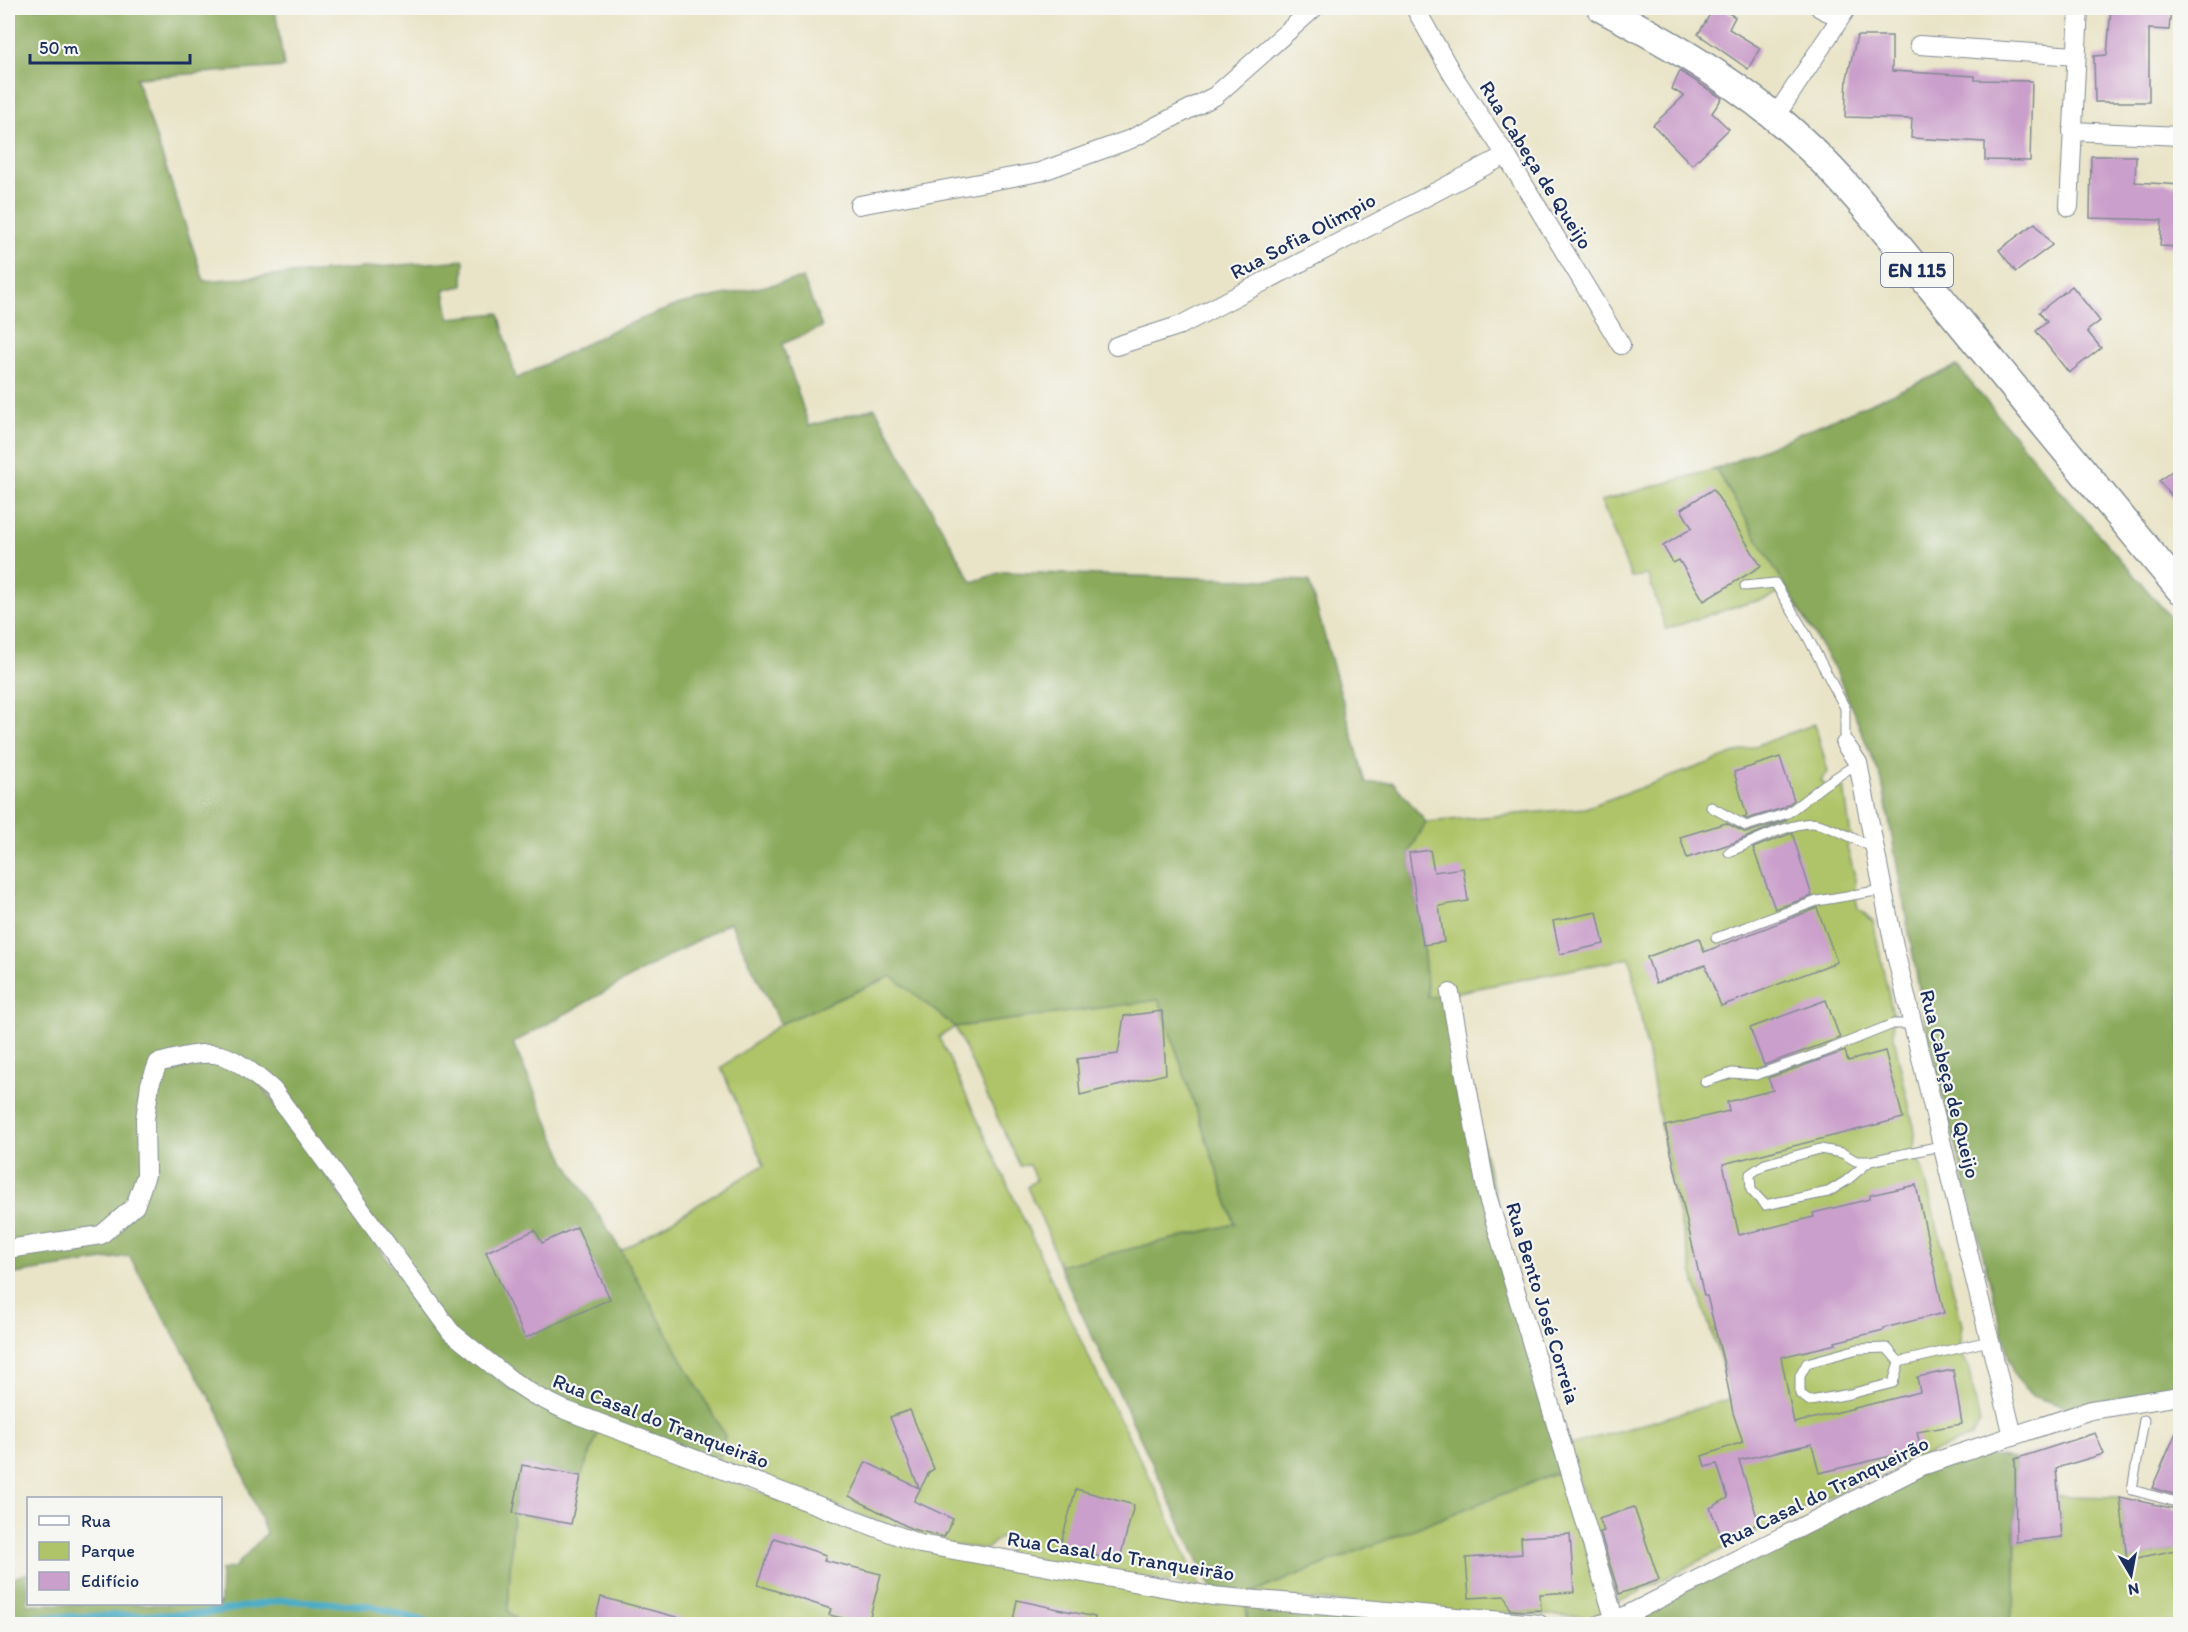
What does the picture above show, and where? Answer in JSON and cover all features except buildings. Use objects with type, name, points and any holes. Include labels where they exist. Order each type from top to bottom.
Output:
[{"type":"main road","name":"EN 115","points":[[1602,8],[1688,57],[1775,117],[1812,151],[1878,223],[2181,589]]},
{"type":"street","points":[[859,205],[1040,172],[1131,139],[1215,96],[1314,8]]},
{"type":"street","name":"Rua Cabeça de Queijo","points":[[1415,8],[1455,77],[1506,155],[1621,345]]},
{"type":"street","points":[[1775,117],[1847,8]]},
{"type":"street","points":[[2069,207],[2079,8]]},
{"type":"street","points":[[1919,45],[2076,56]]},
{"type":"street","points":[[2072,131],[2181,136]]},
{"type":"street","name":"Rua Sofia Olimpio","points":[[1116,346],[1181,325],[1506,155]]},
{"type":"street","name":"Rua Cabeça de Queijo","points":[[1845,744],[1858,763],[1882,890],[1912,1024],[2013,1436]]},
{"type":"street","name":"Rua Bento José Correia","points":[[1450,993],[1487,1195],[1607,1623]]},
{"type":"street","name":"Rua Casal do Tranqueirão","points":[[8,1249],[101,1235],[135,1206],[146,1175],[145,1119],[150,1084],[158,1063],[196,1053],[223,1054],[243,1064],[273,1090],[451,1332],[512,1380],[534,1395],[565,1410],[920,1544],[1212,1596],[1539,1624]]},
{"type":"street","name":"Rua Casal do Tranqueirão","points":[[1607,1623],[1922,1466],[2091,1410],[2181,1396]]},
{"type":"lane","points":[[1745,586],[1775,583],[1806,634],[1845,708],[1845,744]]},
{"type":"lane","points":[[1711,807],[1746,826],[1788,813],[1824,785],[1858,763]]},
{"type":"lane","points":[[1729,852],[1768,835],[1805,823],[1817,823],[1874,848]]},
{"type":"lane","points":[[1716,938],[1817,901],[1882,890]]},
{"type":"lane","points":[[1705,1082],[1732,1073],[1756,1075],[1823,1052],[1893,1024],[1912,1024]]},
{"type":"lane","points":[[1870,1161],[1846,1181],[1828,1192],[1766,1205],[1751,1190],[1750,1174],[1765,1164],[1820,1149],[1842,1153],[1856,1161],[1870,1161],[1941,1146]]},
{"type":"lane","points":[[1899,1362],[1989,1341]]},
{"type":"lane","points":[[1887,1348],[1899,1362],[1893,1383],[1810,1401],[1800,1394],[1800,1376],[1807,1363],[1858,1349],[1887,1348]]},
{"type":"lane","points":[[2144,1420],[2132,1490],[2181,1503]]},
{"type":"green space","points":[[8,8],[275,8],[284,67],[136,78],[204,281],[464,260],[463,286],[444,290],[449,318],[499,313],[516,379],[613,330],[680,304],[803,278],[822,327],[782,344],[809,426],[875,408],[972,582],[1002,572],[1309,581],[1366,783],[1393,782],[1426,822],[1409,853],[1423,945],[1428,997],[1445,995],[1564,1470],[1246,1595],[1212,1590],[1059,1266],[1235,1224],[1159,1000],[955,1027],[892,976],[780,1024],[730,922],[513,1043],[566,1163],[621,1251],[725,1436],[718,1463],[531,1389],[451,1332],[246,1062],[155,1061],[143,1175],[132,1204],[101,1233],[8,1247]]},
{"type":"green space","points":[[1957,366],[2059,489],[2180,628],[2180,1389],[2065,1407],[2032,1396],[2013,1374],[1926,1028],[1882,781],[1837,673],[1716,469]]},
{"type":"green space","points":[[1716,469],[1788,590],[1769,598],[1666,629],[1648,575],[1631,577],[1601,501]]},
{"type":"green space","points":[[1815,724],[1828,772],[1821,780],[1828,789],[1844,786],[1851,838],[1847,847],[1855,876],[1855,894],[1858,908],[1873,921],[1893,1016],[1894,1038],[1915,1132],[1914,1151],[1923,1170],[1962,1325],[1959,1348],[1968,1366],[1980,1423],[1970,1437],[1865,1479],[1619,1602],[1567,1446],[1730,1399],[1726,1377],[1696,1285],[1675,1200],[1630,958],[1428,998],[1423,945],[1409,853],[1426,822],[1585,808]]},
{"type":"green space","points":[[892,976],[955,1027],[939,1037],[1049,1274],[1156,1490],[1200,1587],[1011,1555],[1001,1536],[987,1549],[940,1544],[718,1463],[725,1436],[621,1251],[764,1165],[721,1068],[780,1024]]},
{"type":"green space","points":[[1159,1000],[1235,1224],[1059,1266],[1047,1231],[1027,1187],[1036,1180],[1029,1165],[1020,1166],[955,1027]]},
{"type":"green space","points":[[222,1057],[256,1079],[445,1338],[508,1387],[599,1431],[581,1476],[522,1465],[513,1513],[508,1611],[521,1624],[282,1622],[275,1624],[8,1624],[8,1580],[27,1573],[27,1605],[222,1605],[222,1570],[235,1567],[266,1533],[220,1416],[129,1256],[8,1275],[8,1250],[101,1236],[137,1207],[147,1120],[159,1066]]},
{"type":"green space","points":[[599,1431],[881,1538],[1246,1605],[1248,1624],[521,1624],[508,1611],[513,1513],[571,1524],[581,1476]]},
{"type":"green space","points":[[1971,1454],[2015,1459],[2015,1599],[2008,1624],[1620,1624],[1922,1470]]},
{"type":"green space","points":[[1564,1470],[1605,1611],[1593,1617],[1460,1611],[1246,1595]]},
{"type":"green space","points":[[2058,1496],[2120,1497],[2127,1560],[2180,1549],[2180,1624],[2008,1624],[2015,1599],[2016,1542],[2062,1537]]},
{"type":"green space","points":[[1246,1605],[1456,1624],[1248,1624]]},
{"type":"waterway","points":[[8,1618],[202,1614],[284,1600],[371,1606],[434,1624]]}]
